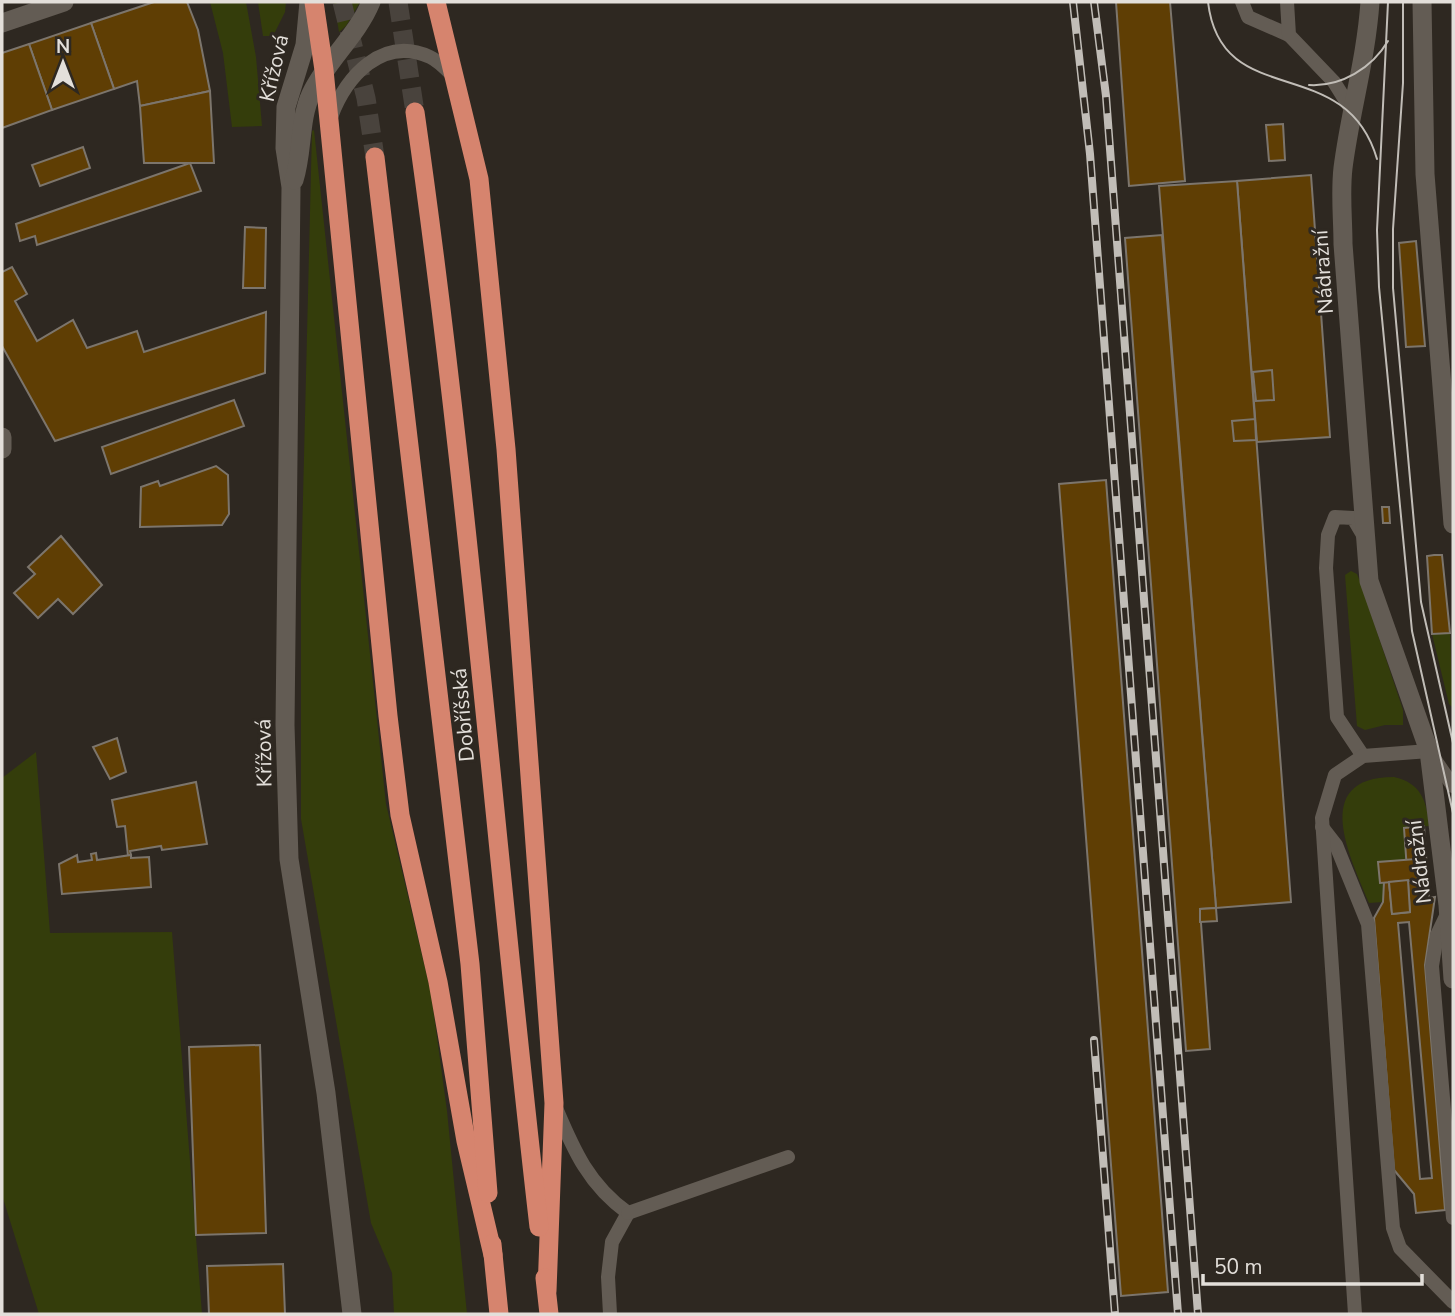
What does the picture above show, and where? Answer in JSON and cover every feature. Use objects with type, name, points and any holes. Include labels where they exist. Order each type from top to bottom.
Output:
[{"type":"highway","points":[[312,2],[324,70],[400,815],[438,982],[466,1141],[493,1255]]},
{"type":"highway","points":[[436,2],[479,179],[506,449],[554,1103],[547,1292]]},
{"type":"highway","name":"Dobříšská","points":[[415,112],[445,319],[510,972],[549,1314]]},
{"type":"highway","name":"Dobříšská","points":[[375,157],[470,964],[499,1314]]},
{"type":"street","points":[[2,23],[64,2]]},
{"type":"street","name":"Křížová","points":[[312,2],[305,45],[286,107],[285,148],[291,187],[285,725],[289,859],[326,1093],[352,1314]]},
{"type":"street","name":"Křížová","points":[[291,187],[299,164],[310,96],[324,70],[366,14],[371,2]]},
{"type":"street","name":"Nádražní","points":[[1370,2],[1363,68],[1343,167],[1343,244],[1366,540],[1373,596],[1429,751],[1448,911],[1453,979]]},
{"type":"street","points":[[1422,2],[1423,151],[1453,524]]},
{"type":"street","points":[[2,438],[2,449]]},
{"type":"lane","points":[[1242,2],[1248,17],[1289,34],[1334,82],[1354,114]]},
{"type":"lane","points":[[1287,2],[1289,34]]},
{"type":"lane","points":[[329,120],[350,78],[374,58],[397,52],[415,52],[432,57],[456,79]]},
{"type":"lane","points":[[1363,756],[1337,717],[1326,568],[1328,535],[1335,517],[1353,518],[1366,540]]},
{"type":"lane","points":[[1355,1314],[1322,827],[1335,775],[1363,756],[1429,751],[1453,786]]},
{"type":"lane","points":[[1322,827],[1336,845],[1368,924],[1396,1239],[1400,1248],[1453,1302]]},
{"type":"lane","points":[[1448,911],[1437,935],[1432,966],[1453,1218]]},
{"type":"lane","points":[[554,1103],[571,1145],[603,1196],[628,1213]]},
{"type":"lane","points":[[610,1314],[608,1277],[612,1242],[628,1213],[788,1157]]},
{"type":"green space","points":[[210,2],[246,2],[256,57],[262,126],[232,127],[223,53]]},
{"type":"green space","points":[[258,2],[286,2],[285,12],[273,36],[263,36]]},
{"type":"green space","points":[[334,2],[360,2],[346,26],[339,32]]},
{"type":"green space","points":[[314,130],[386,804],[431,993],[447,1111],[467,1314],[394,1314],[392,1273],[371,1223],[301,819],[301,580]]},
{"type":"green space","points":[[1351,571],[1357,574],[1361,584],[1403,710],[1403,725],[1385,725],[1365,730],[1357,726],[1345,575]]},
{"type":"green space","points":[[1450,633],[1453,708],[1449,704],[1432,634]]},
{"type":"green space","points":[[36,752],[50,933],[172,932],[202,1314],[39,1314],[2,1195],[2,778]]},
{"type":"green space","points":[[1394,777],[1411,784],[1421,794],[1429,826],[1404,828],[1407,860],[1383,902],[1369,903],[1347,844],[1343,824],[1344,806],[1351,791],[1368,781]]},
{"type":"building","points":[[154,2],[187,2],[198,30],[210,91],[140,106],[137,81],[114,89],[91,23]]},
{"type":"building","points":[[1116,2],[1170,2],[1185,181],[1129,186]]},
{"type":"building","points":[[91,23],[114,89],[52,110],[29,44]]},
{"type":"building","points":[[29,44],[52,110],[2,128],[2,53]]},
{"type":"building","points":[[210,91],[214,163],[144,163],[140,106]]},
{"type":"building","points":[[1283,124],[1285,160],[1269,161],[1266,125]]},
{"type":"building","points":[[83,147],[90,168],[40,186],[32,165]]},
{"type":"building","points":[[190,163],[201,191],[37,245],[35,236],[20,241],[16,224]]},
{"type":"building","points":[[1311,175],[1330,437],[1257,442],[1237,181]]},
{"type":"building","points":[[1237,181],[1291,902],[1216,908],[1159,186]]},
{"type":"building","points":[[245,227],[266,228],[265,288],[243,288]]},
{"type":"building","points":[[1162,235],[1216,908],[1200,909],[1210,1049],[1186,1051],[1125,238]]},
{"type":"building","points":[[1416,241],[1425,346],[1406,347],[1399,243]]},
{"type":"building","points":[[12,267],[27,294],[15,301],[37,341],[73,320],[87,348],[137,331],[144,352],[266,312],[265,373],[55,441],[2,346],[2,272]]},
{"type":"building","points":[[1272,370],[1274,400],[1256,401],[1253,372]]},
{"type":"building","points":[[234,400],[244,426],[111,474],[102,447]]},
{"type":"building","points":[[1255,419],[1256,440],[1234,441],[1232,421]]},
{"type":"building","points":[[216,466],[228,475],[229,514],[222,525],[140,527],[141,487],[158,481],[160,486]]},
{"type":"building","points":[[1106,480],[1168,1292],[1121,1296],[1059,484]]},
{"type":"building","points":[[1382,507],[1389,507],[1390,523],[1383,523]]},
{"type":"building","points":[[61,536],[102,585],[73,614],[58,599],[38,618],[14,593],[35,574],[28,567]]},
{"type":"building","points":[[1442,555],[1450,633],[1432,634],[1427,556]]},
{"type":"building","points":[[117,738],[126,772],[110,779],[93,747]]},
{"type":"building","points":[[196,782],[207,844],[162,850],[161,846],[130,851],[131,855],[128,856],[125,826],[117,827],[112,800]]},
{"type":"building","points":[[1424,826],[1429,898],[1435,897],[1425,965],[1445,1210],[1416,1213],[1414,1194],[1394,1170],[1374,918],[1383,902],[1384,882],[1389,882],[1392,914],[1410,912],[1404,828]],"holes":[[[1409,922],[1432,1178],[1420,1179],[1398,923]]]},
{"type":"building","points":[[96,853],[97,860],[131,855],[131,858],[149,857],[151,887],[62,894],[59,864],[77,855],[78,862],[92,860],[91,854]]},
{"type":"building","points":[[1416,859],[1418,880],[1380,883],[1378,862]]},
{"type":"building","points":[[1408,880],[1410,912],[1392,914],[1389,882]]},
{"type":"building","points":[[1216,908],[1217,921],[1200,922],[1200,909]]},
{"type":"building","points":[[260,1045],[266,1233],[196,1235],[189,1047]]},
{"type":"building","points":[[283,1264],[285,1314],[209,1314],[207,1266]]},
{"type":"tunnel","points":[[342,2],[366,98],[375,157]]},
{"type":"tunnel","points":[[398,2],[415,112]]},
{"type":"tram line","points":[[1208,2],[1218,36],[1235,58],[1259,72],[1313,91],[1339,104],[1361,126],[1377,159]]},
{"type":"tram line","points":[[1388,2],[1377,230],[1379,287],[1412,631],[1453,813]]},
{"type":"tram line","points":[[1403,2],[1403,83],[1393,229],[1393,288],[1421,602],[1453,743]]},
{"type":"tram line","points":[[1309,85],[1333,83],[1354,74],[1373,60],[1388,41]]},
{"type":"railway","points":[[1073,2],[1090,154],[1178,1314]]},
{"type":"railway","points":[[1094,2],[1106,96],[1198,1314]]},
{"type":"railway","points":[[1094,1040],[1115,1314]]}]
